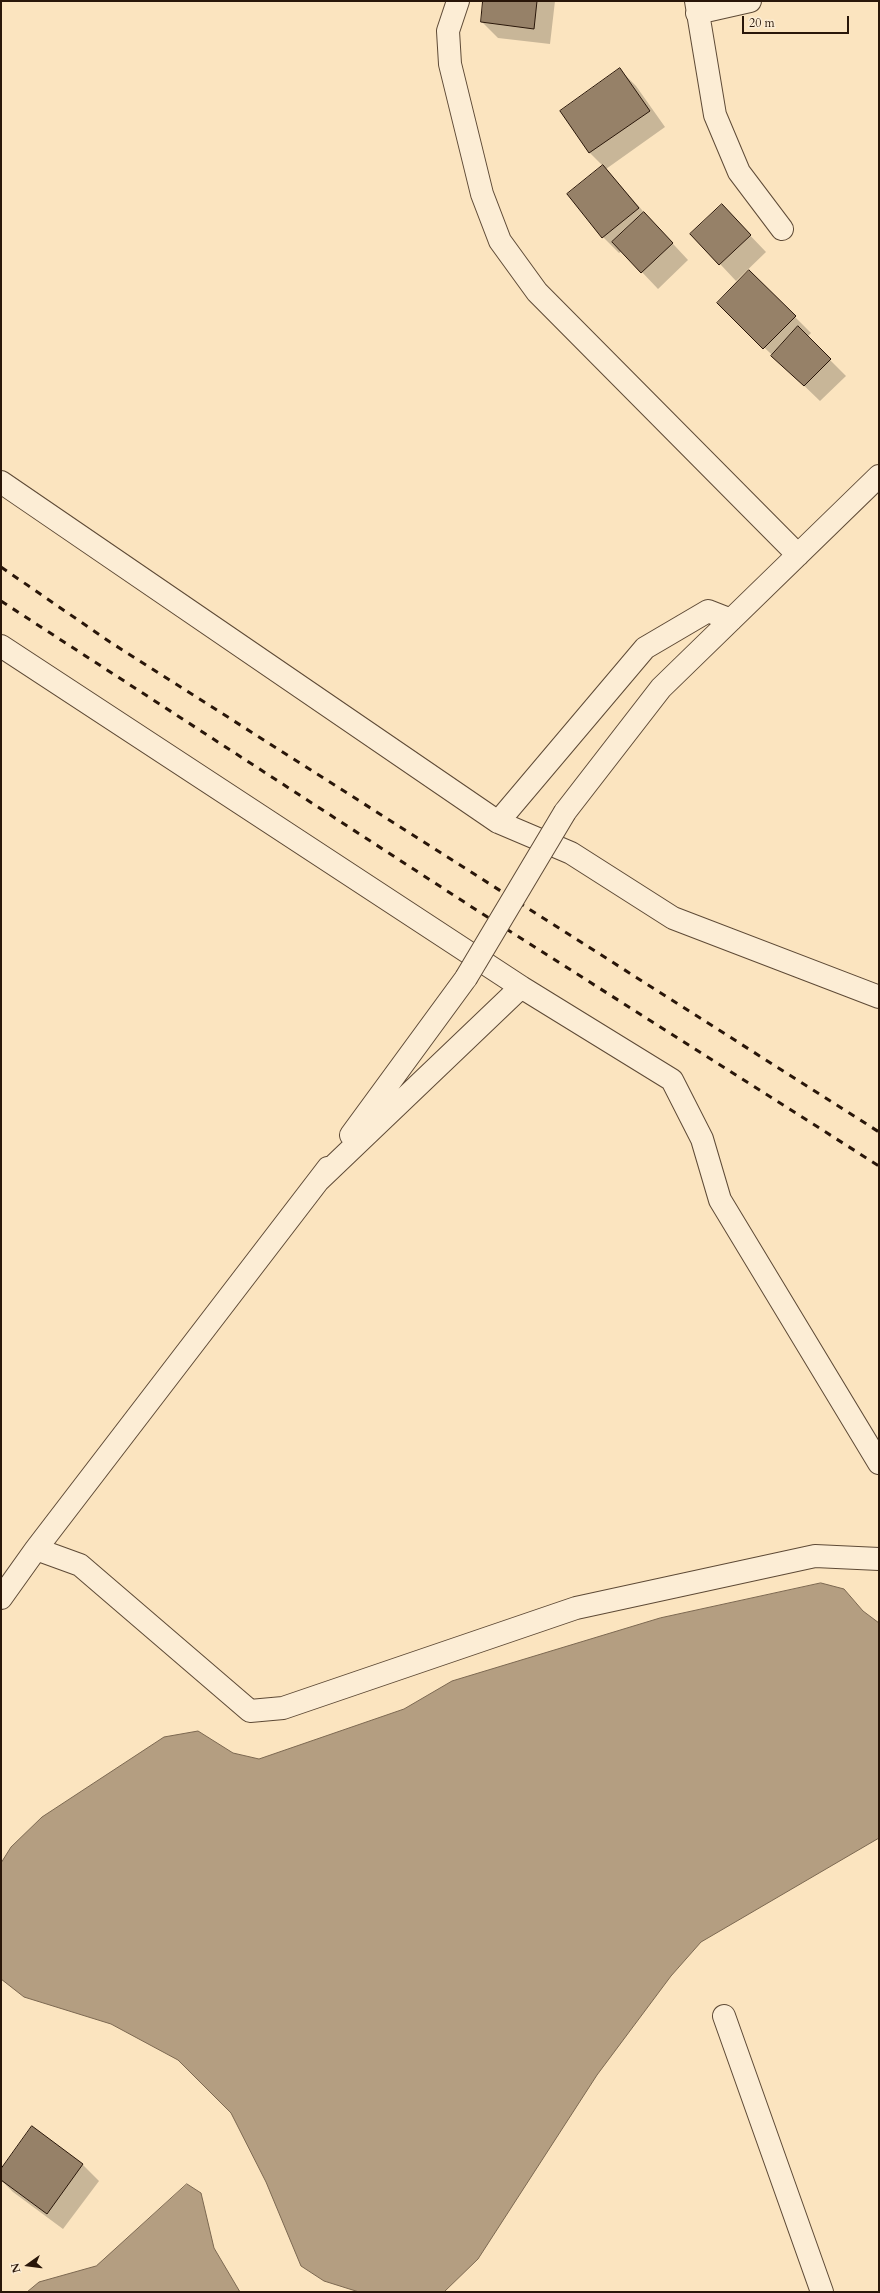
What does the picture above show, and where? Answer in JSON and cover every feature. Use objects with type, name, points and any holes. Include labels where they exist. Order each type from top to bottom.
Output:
[{"type":"street","points":[[458,1],[448,31],[450,64],[482,194],[500,241],[537,292],[798,555]]},
{"type":"street","points":[[750,1],[697,7],[715,114],[739,172],[782,229]]},
{"type":"street","points":[[1,1598],[36,1549],[319,1180],[466,978],[565,812],[661,688],[879,476]]},
{"type":"street","points":[[1,482],[498,822],[571,853],[673,918],[879,997]]},
{"type":"street","points":[[498,822],[645,648],[708,611],[731,620]]},
{"type":"street","points":[[1,646],[521,987],[672,1080],[702,1139],[720,1200],[879,1463]]},
{"type":"street","points":[[319,1180],[521,987]]},
{"type":"street","points":[[36,1549],[80,1565],[250,1711],[283,1708],[576,1608],[815,1556],[879,1559]]},
{"type":"street","points":[[724,2016],[822,2292]]},
{"type":"shaded area","points":[[821,1583],[844,1589],[863,1611],[879,1623],[879,1838],[701,1942],[671,1976],[597,2075],[478,2259],[444,2292],[359,2292],[324,2281],[301,2266],[266,2182],[231,2113],[178,2060],[111,2024],[24,1997],[1,1979],[1,1863],[11,1847],[42,1817],[164,1737],[198,1731],[233,1753],[259,1759],[404,1709],[452,1681],[660,1618]]},
{"type":"shaded area","points":[[187,2184],[201,2193],[214,2248],[240,2292],[27,2292],[39,2282],[96,2266]]},
{"type":"building","points":[[483,1],[537,1],[534,29],[481,22]]},
{"type":"building","points":[[620,68],[650,111],[589,153],[560,111]]},
{"type":"building","points":[[603,165],[639,208],[602,238],[567,194]]},
{"type":"building","points":[[722,204],[751,235],[719,265],[690,234]]},
{"type":"building","points":[[644,212],[673,243],[641,273],[612,242]]},
{"type":"building","points":[[749,270],[796,316],[763,349],[717,303]]},
{"type":"building","points":[[798,326],[831,359],[804,386],[771,356]]},
{"type":"building","points":[[32,2126],[83,2164],[47,2214],[1,2180],[1,2169]]},
{"type":"railway","points":[[1,567],[110,642],[879,1132]]},
{"type":"railway","points":[[1,601],[478,911],[879,1166]]}]
